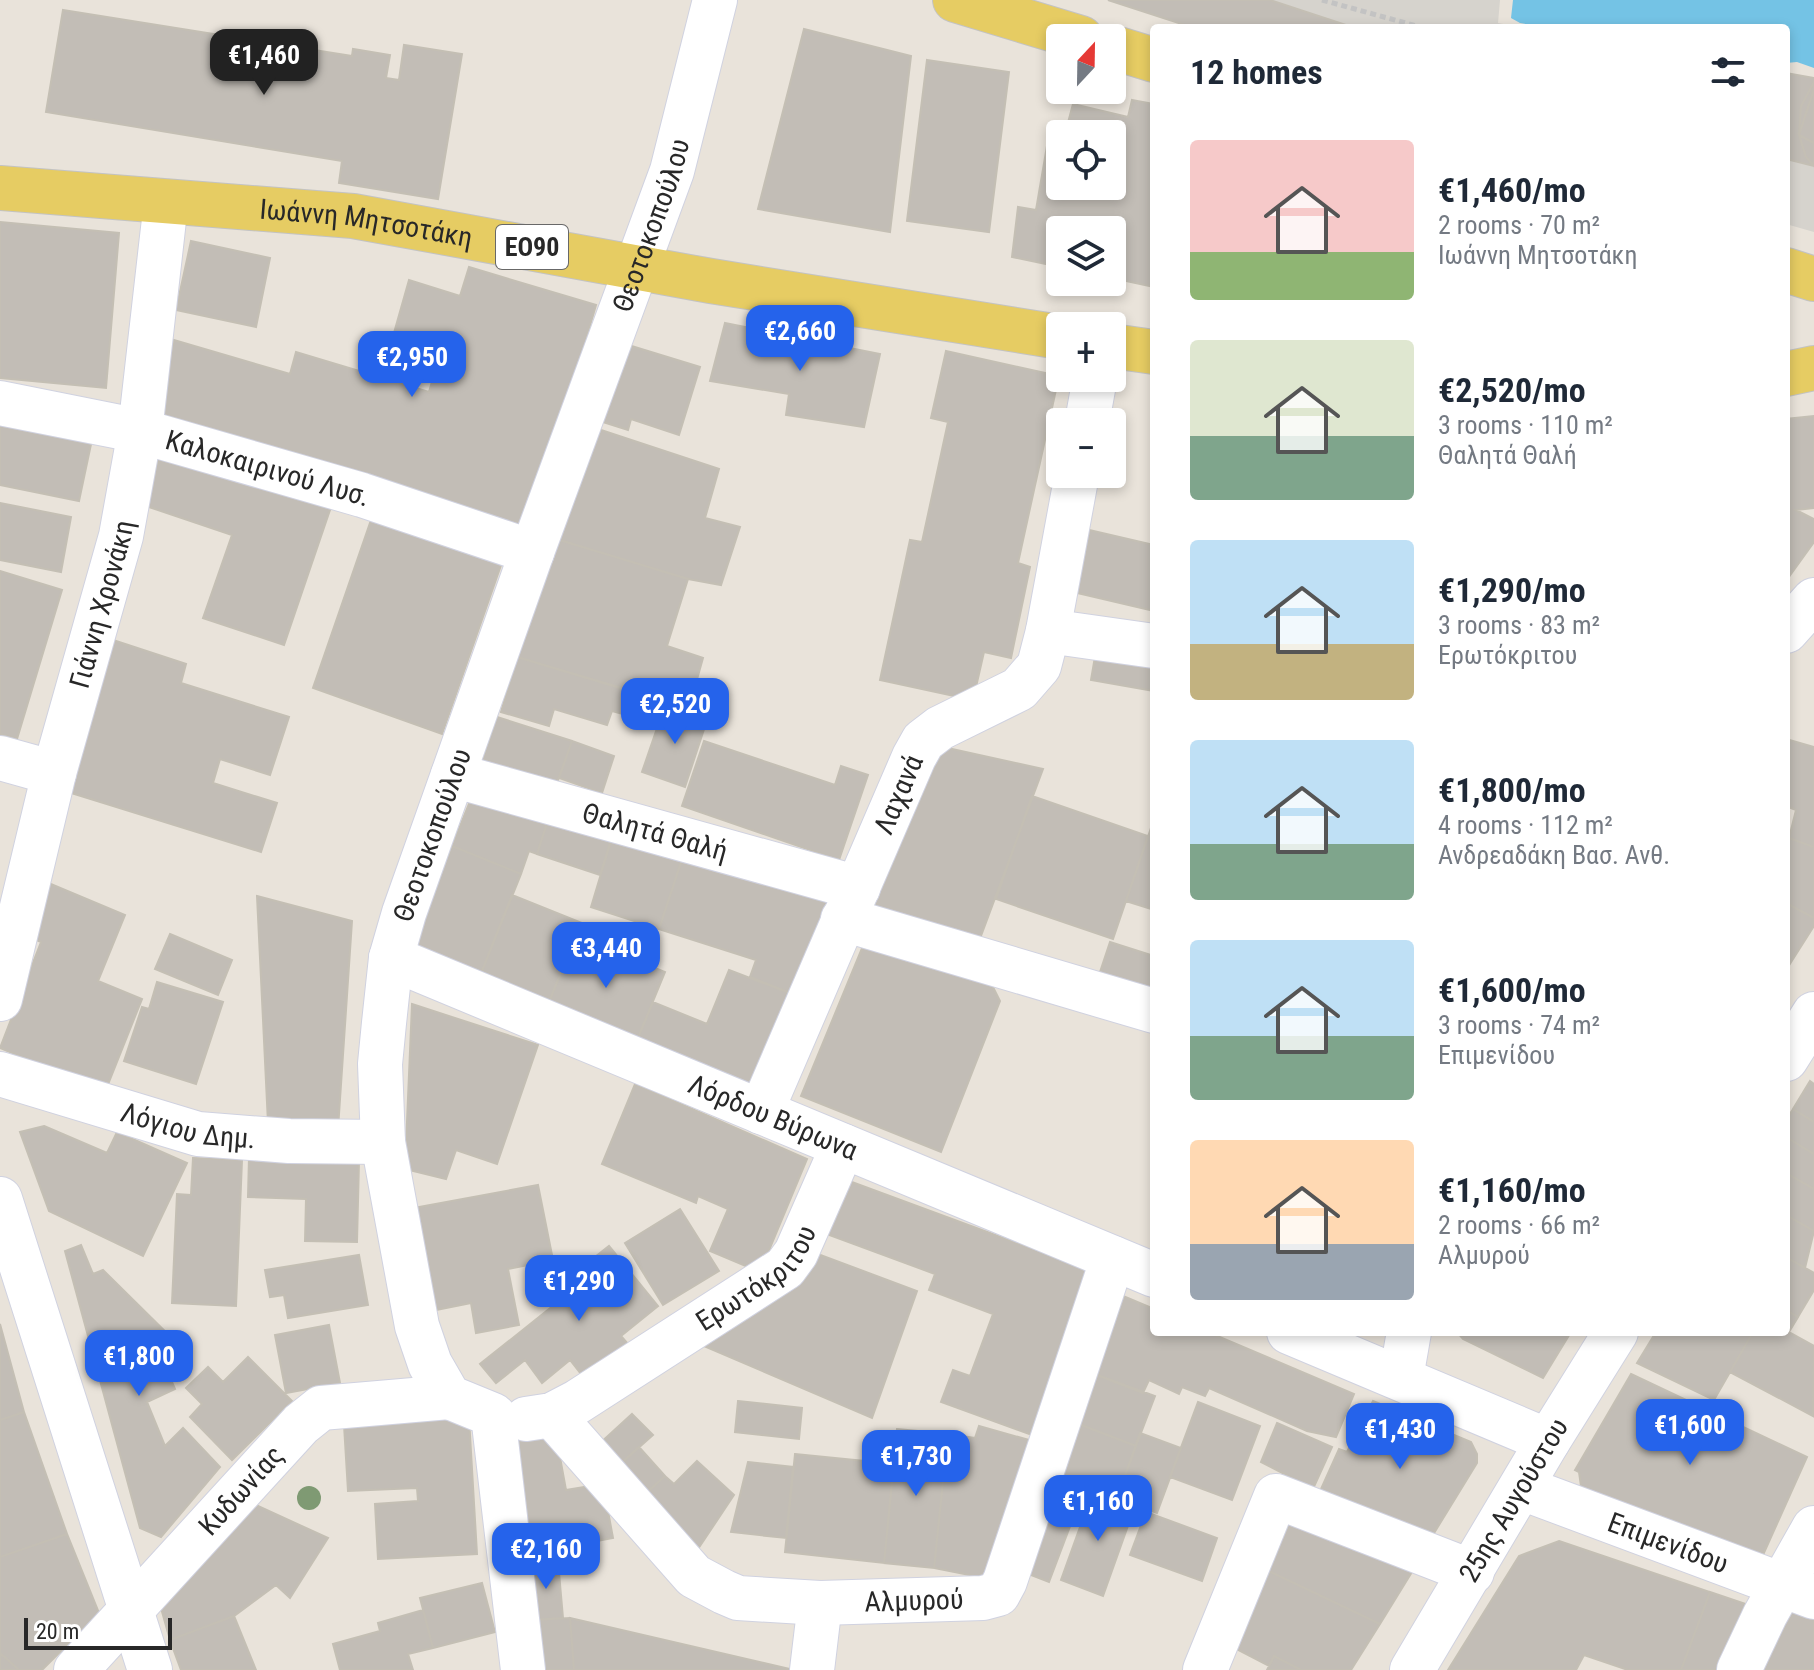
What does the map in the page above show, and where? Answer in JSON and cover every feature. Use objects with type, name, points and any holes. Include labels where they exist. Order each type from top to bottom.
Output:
[{"type":"main road","points":[[955,0],[1046,27]]},
{"type":"main road","points":[[1126,51],[1150,59]]},
{"type":"main road","name":"Ιωάννη Μητσοτάκη","points":[[0,187],[353,216],[1046,335]]},
{"type":"main road","points":[[1790,271],[1814,279]]},
{"type":"main road","points":[[1126,348],[1150,351]]},
{"type":"main road","points":[[1790,373],[1814,368]]},
{"type":"street","name":"Θεοτοκοπούλου","points":[[449,1397],[430,1364],[417,1326],[383,1142],[380,1064],[391,958],[404,913],[532,552],[672,171],[715,0]]},
{"type":"street","name":"Γιάννη Χρονάκη","points":[[0,999],[54,773],[121,536],[140,431],[166,202]]},
{"type":"street","name":"Καλοκαιρινού Λυσ.","points":[[0,403],[140,431],[362,495],[532,552]]},
{"type":"street","name":"Λαχανά","points":[[761,1112],[923,741],[940,728],[1019,689],[1039,666],[1074,488]]},
{"type":"street","points":[[1790,627],[1814,600]]},
{"type":"street","points":[[1048,631],[1150,645]]},
{"type":"street","points":[[0,758],[54,773]]},
{"type":"street","name":"Θαλητά Θαλή","points":[[453,775],[850,904],[1150,1010]]},
{"type":"street","name":"Λόρδου Βύρωνα","points":[[391,958],[1150,1273]]},
{"type":"street","name":"Λόγιου Δημ.","points":[[0,1074],[198,1134],[289,1141],[383,1142]]},
{"type":"street","name":"Ερωτόκριτου","points":[[493,1415],[512,1419],[552,1415],[785,1268],[796,1253],[843,1146]]},
{"type":"street","points":[[0,1199],[150,1670]]},
{"type":"street","name":"Αλμυρού","points":[[552,1415],[694,1576],[738,1598],[820,1603],[983,1598],[998,1594],[1005,1581],[1113,1258]]},
{"type":"street","points":[[1307,1336],[1343,1344],[1401,1378],[1548,1441]]},
{"type":"street","points":[[1401,1378],[1408,1336]]},
{"type":"street","name":"25ης Αυγούστου","points":[[1412,1670],[1614,1336]]},
{"type":"street","points":[[449,1397],[493,1415],[523,1670]]},
{"type":"street","name":"Κυδωνίας","points":[[76,1670],[301,1424],[321,1408],[449,1397]]},
{"type":"street","name":"Επιμενίδου","points":[[1522,1488],[1798,1591]]},
{"type":"street","points":[[1205,1670],[1276,1496],[1472,1572]]},
{"type":"street","points":[[1739,1670],[1798,1591],[1814,1528]]},
{"type":"street","points":[[812,1670],[820,1603]]},
{"type":"path","points":[[1322,0],[1409,24]]},
{"type":"shaded area","points":[[1267,0],[1500,0],[1498,23],[1503,24],[1340,24]]},
{"type":"shaded area","points":[[1790,160],[1814,166],[1814,232],[1790,225]]},
{"type":"water","points":[[1513,0],[1814,0],[1814,68],[1790,63],[1790,24],[1526,24],[1511,18]]},
{"type":"building","points":[[1108,0],[1270,0],[1343,24],[1182,24]]},
{"type":"building","points":[[63,10],[352,56],[353,49],[390,55],[386,78],[399,80],[404,45],[462,54],[438,199],[339,183],[342,161],[46,112]]},
{"type":"building","points":[[804,29],[911,56],[890,232],[758,209]]},
{"type":"building","points":[[927,60],[1009,72],[989,232],[907,221]]},
{"type":"building","points":[[1790,74],[1814,78],[1814,166],[1790,160]]},
{"type":"building","points":[[1814,82],[1814,89],[1799,135],[1801,106]]},
{"type":"building","points":[[1814,89],[1814,143],[1799,135]]},
{"type":"building","points":[[1132,100],[1150,103],[1150,286],[1126,281],[1126,216],[1046,216],[1046,264],[1012,257],[1018,207],[1036,210],[1046,152],[1046,200],[1126,200],[1126,120],[1069,120],[1073,104],[1128,117]]},
{"type":"building","points":[[1799,135],[1814,143],[1814,166],[1806,157]]},
{"type":"building","points":[[0,222],[119,233],[106,388],[0,378]]},
{"type":"building","points":[[191,241],[270,258],[256,327],[176,310]]},
{"type":"building","points":[[469,267],[596,305],[531,529],[151,417],[174,340],[290,374],[296,352],[429,392],[438,361],[390,347],[409,280],[460,296]]},
{"type":"building","points":[[725,323],[880,354],[864,427],[786,415],[789,394],[710,381]]},
{"type":"building","points":[[625,344],[700,367],[679,435],[631,419],[628,430],[600,421]]},
{"type":"building","points":[[946,351],[1046,373],[1046,392],[1055,392],[1052,408],[1046,408],[1046,435],[1018,563],[1030,567],[1011,658],[984,652],[973,700],[880,680],[910,540],[922,542],[948,422],[931,418]]},
{"type":"building","points":[[0,411],[94,430],[79,501],[0,485]]},
{"type":"building","points":[[1814,416],[1814,508],[1796,510],[1814,519],[1814,542],[1790,575],[1790,419]]},
{"type":"building","points":[[598,429],[719,469],[705,518],[740,527],[721,585],[688,579],[553,538]]},
{"type":"building","points":[[162,449],[331,507],[284,645],[203,618],[232,535],[143,505]]},
{"type":"building","points":[[0,503],[71,517],[61,572],[0,560]]},
{"type":"building","points":[[371,520],[501,565],[442,734],[313,688]]},
{"type":"building","points":[[1085,529],[1150,544],[1150,610],[1073,592]]},
{"type":"building","points":[[553,538],[688,579],[667,646],[703,658],[689,708],[517,657]]},
{"type":"building","points":[[0,571],[62,590],[17,739],[0,734]]},
{"type":"building","points":[[113,640],[186,664],[181,683],[289,717],[270,775],[220,759],[213,783],[277,803],[261,852],[65,791]]},
{"type":"building","points":[[1097,645],[1150,654],[1150,690],[1091,680]]},
{"type":"building","points":[[517,657],[630,691],[623,714],[612,711],[607,725],[554,709],[549,726],[501,712]]},
{"type":"building","points":[[665,705],[707,720],[685,787],[642,772]]},
{"type":"building","points":[[497,717],[572,741],[553,794],[479,769]]},
{"type":"building","points":[[1790,740],[1814,747],[1814,847],[1790,838],[1796,810],[1790,808]]},
{"type":"building","points":[[572,741],[614,756],[602,793],[559,778]]},
{"type":"building","points":[[704,741],[835,785],[841,766],[868,775],[839,860],[682,806]]},
{"type":"building","points":[[934,745],[1043,769],[975,952],[867,912]]},
{"type":"building","points":[[473,794],[550,814],[537,854],[529,851],[521,874],[452,846]]},
{"type":"building","points":[[1032,796],[1148,836],[1113,939],[996,899]]},
{"type":"building","points":[[550,814],[613,834],[600,875],[537,854]]},
{"type":"building","points":[[1150,831],[1150,909],[1126,901]]},
{"type":"building","points":[[613,834],[684,853],[659,929],[591,907]]},
{"type":"building","points":[[1790,838],[1814,847],[1814,918],[1790,905]]},
{"type":"building","points":[[452,846],[521,874],[478,981],[409,954]]},
{"type":"building","points":[[684,853],[831,901],[800,997],[750,977],[756,960],[659,929]]},
{"type":"building","points":[[46,882],[125,915],[98,981],[142,999],[105,1092],[0,1048],[41,942],[25,935]]},
{"type":"building","points":[[512,895],[582,923],[546,1009],[478,981]]},
{"type":"building","points":[[257,896],[352,921],[338,1129],[268,1123]]},
{"type":"building","points":[[1790,905],[1814,918],[1814,926],[1790,964]]},
{"type":"building","points":[[170,934],[232,960],[218,995],[155,969]]},
{"type":"building","points":[[576,936],[665,972],[635,1045],[546,1009]]},
{"type":"building","points":[[865,941],[989,979],[1000,1001],[941,1152],[801,1096]]},
{"type":"building","points":[[1110,942],[1150,955],[1150,995],[1098,978]]},
{"type":"building","points":[[729,970],[800,997],[755,1094],[635,1045],[653,1002],[707,1024]]},
{"type":"building","points":[[157,982],[223,1002],[196,1084],[124,1061],[142,1007],[149,1009]]},
{"type":"building","points":[[412,1004],[538,1045],[497,1164],[456,1150],[446,1179],[405,1169]]},
{"type":"building","points":[[1810,1081],[1814,1084],[1814,1122],[1793,1109]]},
{"type":"building","points":[[635,1084],[807,1159],[760,1272],[710,1251],[728,1209],[698,1196],[696,1203],[602,1164]]},
{"type":"building","points":[[1793,1109],[1814,1122],[1814,1154],[1790,1139],[1790,1114]]},
{"type":"building","points":[[44,1126],[107,1153],[117,1132],[187,1163],[143,1256],[49,1211],[20,1132]]},
{"type":"building","points":[[1790,1139],[1814,1154],[1814,1189],[1790,1175]]},
{"type":"building","points":[[249,1157],[359,1161],[357,1242],[305,1241],[306,1199],[248,1197]]},
{"type":"building","points":[[193,1158],[242,1160],[236,1306],[172,1303],[177,1194],[191,1195]]},
{"type":"building","points":[[1790,1175],[1814,1189],[1814,1231],[1790,1217]]},
{"type":"building","points":[[841,1178],[1093,1271],[1032,1435],[941,1402],[953,1370],[970,1376],[993,1314],[929,1290],[935,1274],[821,1232]]},
{"type":"building","points":[[538,1185],[553,1260],[508,1269],[519,1325],[476,1333],[471,1303],[426,1312],[408,1209]]},
{"type":"building","points":[[680,1209],[719,1271],[663,1305],[625,1243]]},
{"type":"building","points":[[1790,1217],[1814,1231],[1805,1268],[1790,1259]]},
{"type":"building","points":[[81,1245],[93,1274],[103,1270],[189,1355],[165,1366],[175,1389],[147,1402],[165,1446],[183,1428],[220,1467],[161,1537],[140,1528],[65,1251]]},
{"type":"building","points":[[609,1246],[658,1306],[621,1336],[629,1345],[585,1379],[570,1360],[542,1383],[525,1360],[496,1383],[480,1364],[564,1297],[557,1287]]},
{"type":"building","points":[[815,1253],[917,1291],[872,1418],[704,1346],[804,1280]]},
{"type":"building","points":[[359,1255],[368,1305],[288,1318],[284,1295],[270,1297],[265,1270]]},
{"type":"building","points":[[1790,1259],[1814,1273],[1814,1290],[1798,1317],[1790,1312]]},
{"type":"building","points":[[1123,1296],[1150,1307],[1150,1336],[1217,1336],[1354,1394],[1336,1437],[1307,1431],[1209,1388],[1205,1396],[1182,1387],[1179,1394],[1149,1380],[1143,1393],[1089,1372]]},
{"type":"building","points":[[1790,1312],[1798,1317],[1790,1330]]},
{"type":"building","points":[[0,1324],[24,1412],[0,1420]]},
{"type":"building","points":[[329,1325],[340,1383],[286,1393],[275,1335]]},
{"type":"building","points":[[1790,1333],[1814,1346],[1813,1416],[1730,1372],[1751,1336],[1790,1336]]},
{"type":"building","points":[[1460,1336],[1569,1336],[1543,1378]]},
{"type":"building","points":[[1654,1336],[1751,1336],[1714,1400],[1637,1363]]},
{"type":"building","points":[[248,1357],[292,1401],[232,1460],[190,1417],[202,1404],[186,1388],[208,1367],[223,1382]]},
{"type":"building","points":[[1089,1372],[1155,1396],[1136,1446],[1071,1421]]},
{"type":"building","points":[[1631,1374],[1807,1457],[1763,1555],[1586,1492],[1581,1486],[1579,1472],[1575,1470]]},
{"type":"building","points":[[738,1401],[802,1408],[799,1439],[735,1432]]},
{"type":"building","points":[[1373,1401],[1471,1442],[1477,1454],[1477,1463],[1431,1538],[1317,1498],[1339,1449],[1347,1452]]},
{"type":"building","points":[[1198,1402],[1260,1426],[1232,1500],[1170,1477]]},
{"type":"building","points":[[24,1412],[67,1534],[0,1557],[0,1420]]},
{"type":"building","points":[[632,1414],[653,1435],[618,1466],[598,1445]]},
{"type":"building","points":[[469,1418],[477,1554],[378,1559],[375,1504],[418,1501],[417,1488],[348,1491],[344,1425]]},
{"type":"building","points":[[1071,1421],[1136,1446],[1117,1498],[1051,1473]]},
{"type":"building","points":[[1277,1423],[1332,1447],[1313,1489],[1261,1462]]},
{"type":"building","points":[[979,1426],[1029,1440],[990,1579],[934,1568],[948,1434],[975,1438]]},
{"type":"building","points":[[897,1429],[948,1434],[934,1568],[884,1563]]},
{"type":"building","points":[[555,1430],[566,1490],[603,1484],[613,1538],[522,1555],[500,1440]]},
{"type":"building","points":[[1140,1433],[1181,1448],[1157,1513],[1117,1498]]},
{"type":"building","points":[[639,1447],[665,1476],[644,1495],[618,1466]]},
{"type":"building","points":[[795,1454],[894,1464],[884,1563],[785,1552]]},
{"type":"building","points":[[697,1461],[734,1495],[698,1549],[644,1495],[665,1476],[674,1484]]},
{"type":"building","points":[[748,1462],[793,1467],[786,1538],[731,1532]]},
{"type":"building","points":[[1093,1491],[1135,1506],[1103,1596],[1061,1580]]},
{"type":"building","points":[[247,1501],[328,1538],[290,1598],[276,1585],[234,1616],[170,1640],[159,1601]]},
{"type":"building","points":[[1277,1508],[1412,1572],[1380,1624],[1254,1564]]},
{"type":"building","points":[[1036,1509],[1072,1521],[1049,1582],[1013,1568]]},
{"type":"building","points":[[1146,1512],[1217,1538],[1202,1581],[1130,1555]]},
{"type":"building","points":[[67,1534],[99,1613],[42,1670],[19,1670],[0,1653],[0,1557]]},
{"type":"building","points":[[1559,1541],[1710,1592],[1681,1670],[1628,1670],[1584,1655],[1576,1670],[1448,1670],[1519,1556]]},
{"type":"building","points":[[558,1561],[563,1618],[533,1620],[529,1564]]},
{"type":"building","points":[[1254,1564],[1380,1624],[1351,1670],[1301,1670],[1274,1656],[1269,1666],[1223,1642]]},
{"type":"building","points":[[482,1583],[495,1632],[433,1648],[420,1598]]},
{"type":"building","points":[[1710,1592],[1746,1604],[1722,1670],[1681,1670]]},
{"type":"building","points":[[1778,1605],[1814,1617],[1814,1670],[1750,1670]]},
{"type":"building","points":[[423,1610],[433,1648],[408,1654],[413,1670],[340,1670],[333,1644],[380,1631],[378,1623]]},
{"type":"building","points":[[234,1616],[256,1670],[181,1670],[170,1640]]},
{"type":"building","points":[[570,1618],[794,1670],[574,1670]]},
{"type":"building","points":[[570,1618],[574,1670],[536,1670],[533,1620]]},
{"type":"building","points":[[0,1653],[19,1670],[0,1670]]},
{"type":"building","points":[[1274,1656],[1301,1670],[1267,1670]]}]
